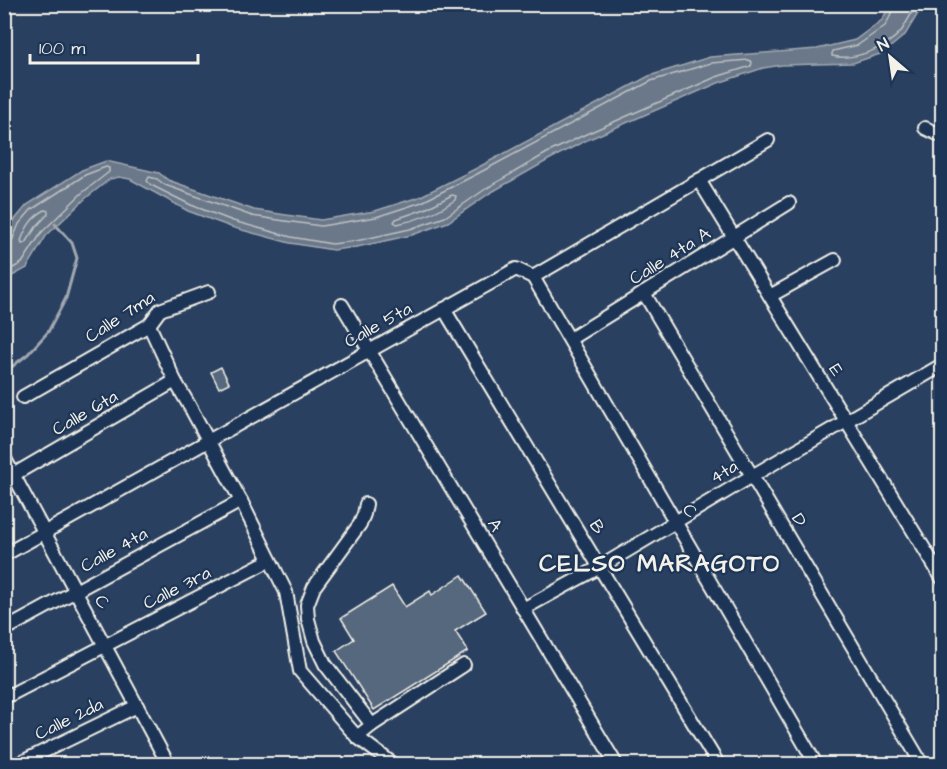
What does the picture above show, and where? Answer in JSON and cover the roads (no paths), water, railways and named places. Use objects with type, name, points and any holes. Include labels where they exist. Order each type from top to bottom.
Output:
[{"type":"street","points":[[925,128],[942,136]]},
{"type":"street","points":[[533,276],[768,140]]},
{"type":"street","name":"E","points":[[699,180],[942,578]]},
{"type":"street","name":"Calle 4ta A","points":[[570,339],[789,204]]},
{"type":"street","points":[[770,296],[835,260]]},
{"type":"street","name":"Calle 5ta","points":[[4,555],[516,269],[533,276]]},
{"type":"street","name":"C","points":[[533,276],[816,765]]},
{"type":"street","name":"Calle 7ma","points":[[23,397],[149,325],[160,310],[209,292]]},
{"type":"street","name":"D","points":[[644,293],[922,765]]},
{"type":"street","name":"A","points":[[342,305],[616,765]]},
{"type":"street","name":"B","points":[[444,309],[718,765]]},
{"type":"street","points":[[149,325],[175,381],[242,501],[286,592],[300,670],[357,736],[387,762]]},
{"type":"street","name":"4ta","points":[[523,609],[600,567],[846,421],[941,369]]},
{"type":"street","name":"Calle 6ta","points":[[13,475],[175,381]]},
{"type":"street","name":"C","points":[[4,457],[168,765]]},
{"type":"street","name":"Calle 4ta","points":[[4,630],[242,501]]},
{"type":"street","points":[[366,504],[360,524],[314,587],[307,604],[308,619],[314,641],[325,664],[372,725]]},
{"type":"street","name":"Calle 3ra","points":[[4,698],[270,560]]},
{"type":"street","points":[[357,736],[464,665]]},
{"type":"street","name":"Calle 2da","points":[[18,765],[137,706]]},
{"type":"water","points":[[890,5],[923,5],[905,35],[883,53],[853,63],[782,65],[763,68],[718,83],[587,140],[490,193],[448,222],[412,235],[333,250],[290,243],[231,227],[188,211],[130,179],[119,177],[110,179],[86,198],[46,236],[27,268],[5,280],[5,244],[13,222],[27,205],[82,170],[106,161],[159,173],[168,180],[254,210],[321,220],[375,211],[419,197],[649,76],[710,57],[817,49],[855,40],[882,20]]},
{"type":"waterway","points":[[4,373],[28,354],[48,332],[66,298],[77,258],[72,243],[55,224]]},
{"type":"district","name":"CELSO MARAGOTO","points":[[660,564]]}]
